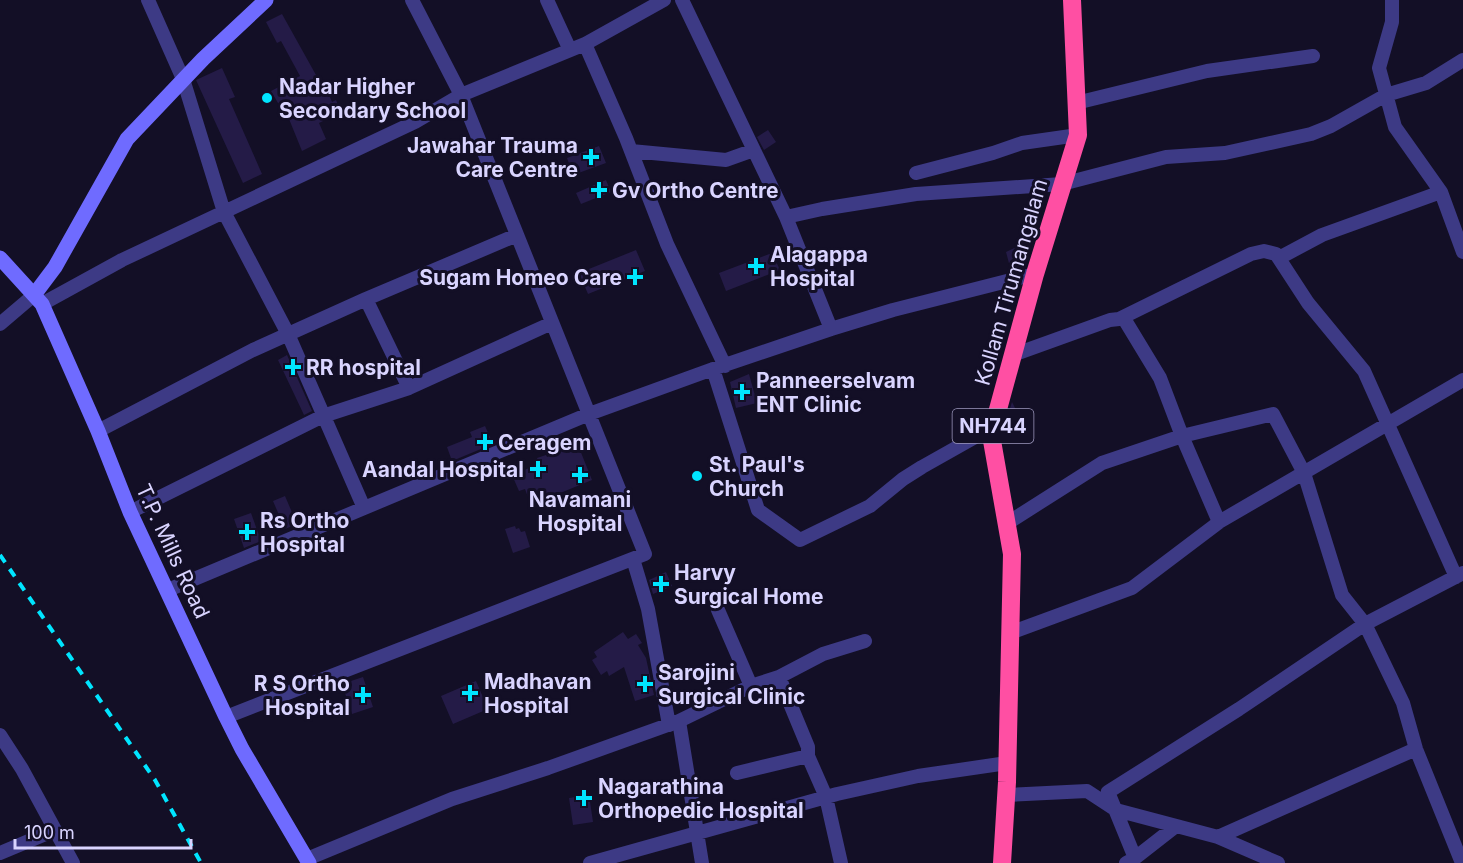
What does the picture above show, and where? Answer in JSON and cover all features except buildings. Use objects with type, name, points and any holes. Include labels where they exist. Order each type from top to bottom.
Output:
[{"type":"highway","name":"Kollam Tirumangalam","points":[[1002,863],[1012,554],[991,435],[1035,274],[1078,135],[1072,0]]},
{"type":"main road","points":[[38,299],[127,139],[183,79],[266,0]]},
{"type":"main road","name":"T.P. Mills Road","points":[[0,258],[38,299],[98,431],[130,512],[226,717],[242,749],[308,861]]},
{"type":"street","points":[[148,0],[183,79],[224,212],[288,334],[364,508]]},
{"type":"street","points":[[226,717],[645,554],[461,95],[412,0]]},
{"type":"street","points":[[547,0],[570,50]]},
{"type":"street","points":[[0,324],[38,299],[415,122],[461,95],[585,44],[664,0]]},
{"type":"street","points":[[682,0],[786,217],[831,329]]},
{"type":"street","points":[[1392,0],[1392,22],[1379,68],[1395,128],[1457,217],[1463,252]]},
{"type":"street","points":[[585,44],[719,367],[758,510],[801,540],[870,506],[903,479],[993,427]]},
{"type":"street","points":[[1076,103],[1206,71],[1313,56]]},
{"type":"street","points":[[786,217],[822,208],[916,194],[1062,184],[1166,157],[1225,153],[1311,134],[1386,95],[1426,83],[1463,60]]},
{"type":"street","points":[[916,173],[1022,143],[1078,135]]},
{"type":"street","points":[[631,151],[726,160],[754,150]]},
{"type":"street","points":[[1279,258],[1322,235],[1441,192]]},
{"type":"street","points":[[98,431],[253,350],[516,235]]},
{"type":"street","points":[[1013,355],[1123,317],[1251,254],[1264,251],[1276,254],[1308,303],[1364,371],[1459,575],[1365,624],[1239,710],[1108,792],[1116,810],[1131,860],[1176,826]]},
{"type":"street","points":[[168,590],[589,414],[831,329],[893,310],[1035,274]]},
{"type":"street","points":[[366,299],[409,388]]},
{"type":"street","points":[[1123,317],[1160,378],[1219,522],[1222,520]]},
{"type":"street","points":[[130,512],[323,416],[409,388],[552,323]]},
{"type":"street","points":[[1010,633],[1132,588],[1222,520],[1463,380]]},
{"type":"street","points":[[1006,524],[1102,463],[1182,436],[1273,414],[1304,473],[1342,595],[1365,624],[1403,703],[1416,749],[1462,863]]},
{"type":"street","points":[[633,559],[648,609],[674,723],[702,863]]},
{"type":"street","points":[[718,610],[751,686]]},
{"type":"street","points":[[308,861],[452,799],[674,723],[751,686],[779,677],[823,654],[865,641]]},
{"type":"street","points":[[779,677],[808,747],[808,756],[826,797],[841,863]]},
{"type":"street","points":[[0,735],[22,769],[73,863]]},
{"type":"street","points":[[1218,837],[1416,749]]},
{"type":"street","points":[[737,773],[808,756]]},
{"type":"street","points":[[591,863],[826,797],[918,776],[1007,763]]},
{"type":"street","points":[[1006,795],[1087,791],[1116,810],[1218,837],[1278,863]]},
{"type":"street","points":[[0,853],[55,830]]},
{"type":"railway","points":[[0,555],[155,780],[201,863]]},
{"type":"place","name":"Nadar Higher Secondary School","points":[[267,98]]},
{"type":"place","name":"Jawahar Trauma Care Centre","points":[[591,157]]},
{"type":"place","name":"Gv Ortho Centre","points":[[599,190]]},
{"type":"place","name":"Alagappa Hospital","points":[[756,266]]},
{"type":"place","name":"Sugam Homeo Care","points":[[635,277]]},
{"type":"place","name":"RR hospital","points":[[293,367]]},
{"type":"place","name":"Panneerselvam ENT Clinic","points":[[742,392]]},
{"type":"place","name":"Ceragem","points":[[485,442]]},
{"type":"place","name":"Aandal Hospital","points":[[538,469]]},
{"type":"place","name":"Navamani Hospital","points":[[580,475]]},
{"type":"place","name":"St. Paul's Church","points":[[697,476]]},
{"type":"place","name":"Rs Ortho Hospital","points":[[247,532]]},
{"type":"place","name":"Harvy Surgical Home","points":[[661,584]]},
{"type":"place","name":"Sarojini Surgical Clinic","points":[[645,684]]},
{"type":"place","name":"Madhavan Hospital","points":[[470,693]]},
{"type":"place","name":"R S Ortho Hospital","points":[[363,695]]},
{"type":"place","name":"Nagarathina Orthopedic Hospital","points":[[584,798]]}]
